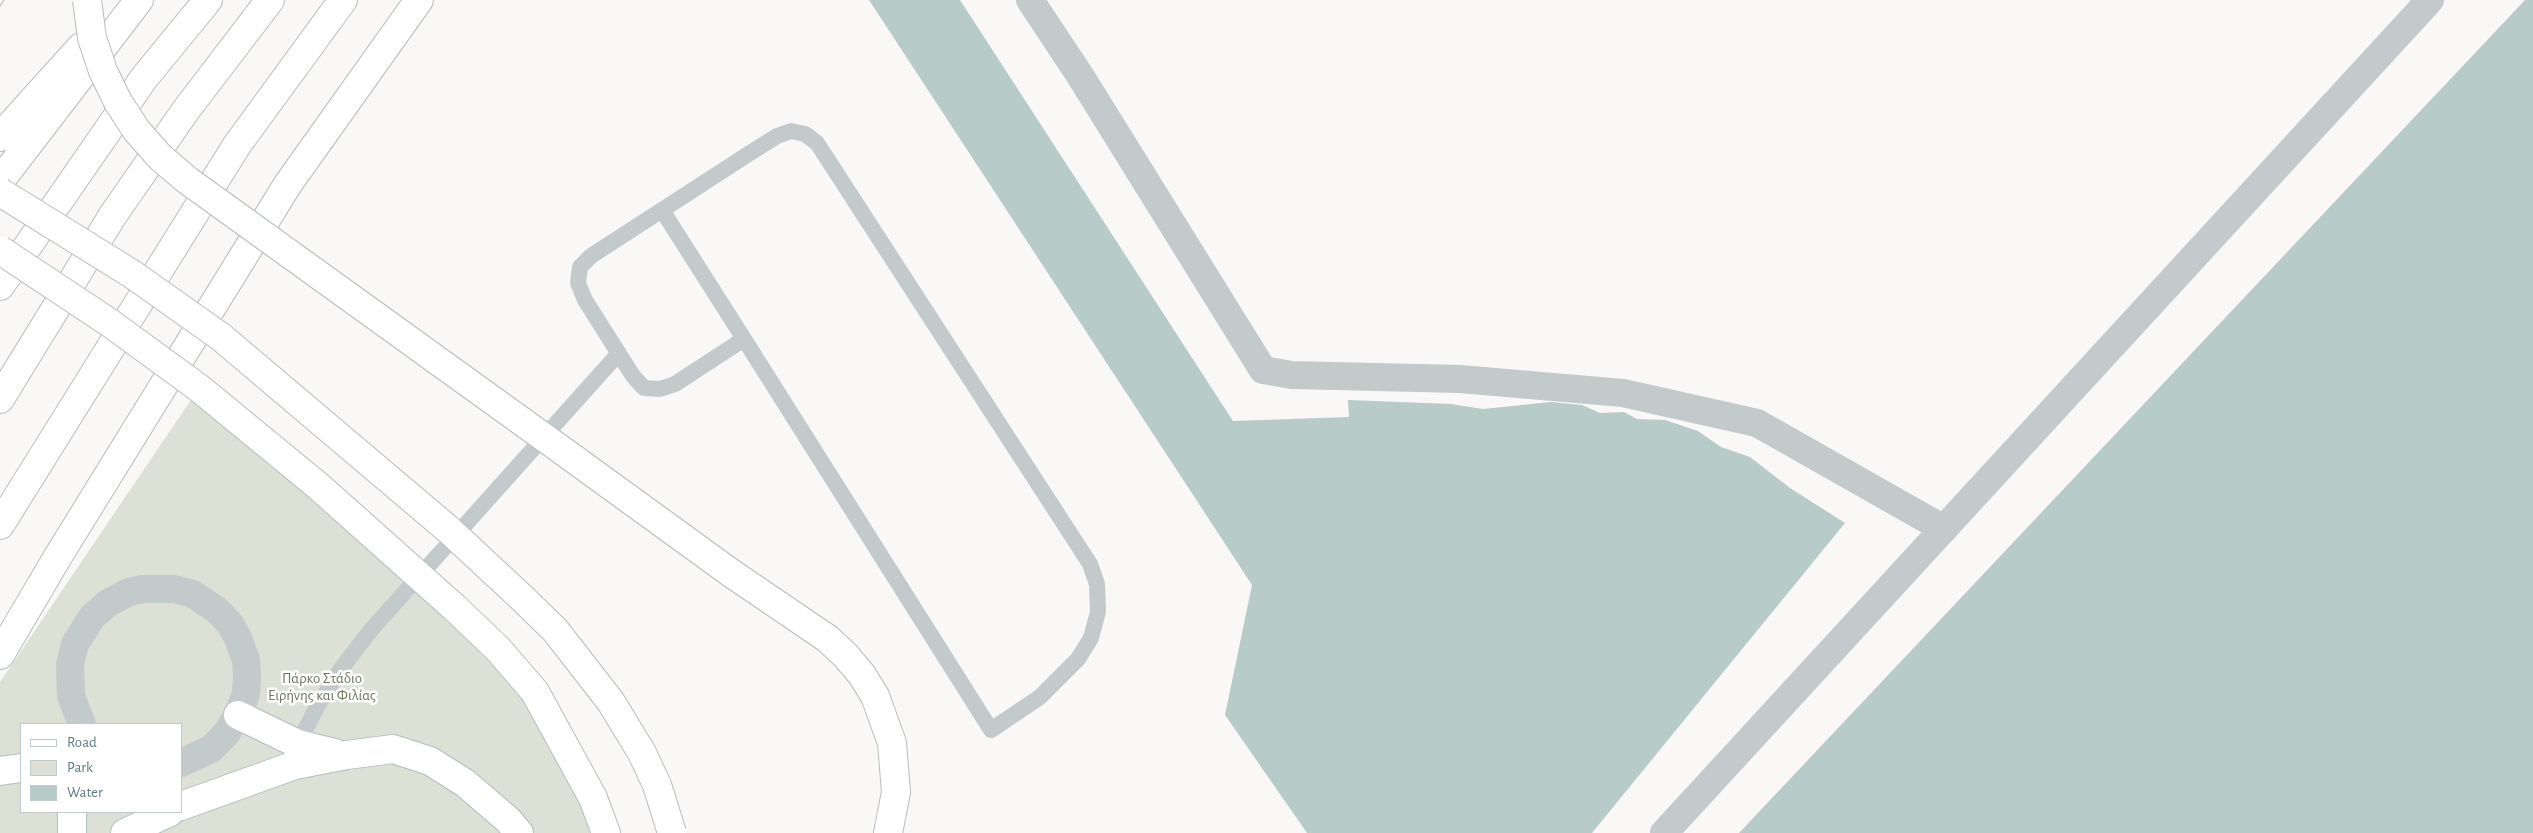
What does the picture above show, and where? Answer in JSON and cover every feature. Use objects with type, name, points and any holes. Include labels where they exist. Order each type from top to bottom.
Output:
[{"type":"main road","points":[[86,0],[92,38],[103,71],[118,102],[137,131],[160,157],[187,180],[731,573],[828,639],[862,675],[875,696],[892,743],[896,768],[896,792],[888,833]]},
{"type":"main road","points":[[0,136],[121,0]]},
{"type":"main road","points":[[0,181],[139,0]]},
{"type":"main road","points":[[0,286],[144,78],[208,0]]},
{"type":"main road","points":[[0,399],[113,215],[186,110],[270,0]]},
{"type":"main road","points":[[0,524],[237,145],[343,0]]},
{"type":"main road","points":[[0,655],[57,558],[288,184],[419,0]]},
{"type":"main road","points":[[0,192],[132,274],[221,337],[449,530],[521,597],[555,630],[611,702],[642,753],[653,777],[672,833]]},
{"type":"main road","points":[[0,250],[110,323],[199,388],[324,492],[491,642],[535,692],[593,798],[606,833]]},
{"type":"main road","points":[[238,715],[298,744],[347,754]]},
{"type":"main road","points":[[182,806],[296,765],[347,754],[394,749],[430,761],[465,783],[508,820],[519,833]]},
{"type":"main road","points":[[0,771],[20,768]]},
{"type":"main road","points":[[72,813],[72,833]]},
{"type":"main road","points":[[125,833],[168,813]]},
{"type":"street","points":[[1030,0],[1081,77],[1263,370],[1292,375],[1460,379],[1623,393],[1757,423],[1944,529]]},
{"type":"street","points":[[1664,833],[2430,0]]},
{"type":"street","points":[[81,723],[74,710],[69,683],[73,651],[82,629],[92,617],[108,603],[129,592],[156,588],[174,589],[192,594],[218,611],[230,624],[238,638],[246,660],[246,694],[238,715],[226,734],[211,749],[182,763]]},
{"type":"lane","points":[[662,210],[744,339],[992,730],[1033,702],[1061,678],[1078,659],[1091,638],[1098,612],[1097,584],[1090,564],[817,143],[805,134],[790,131],[777,136],[662,210],[591,256],[580,267],[578,283],[585,300],[633,376],[644,388],[660,389],[675,384],[744,339]]},
{"type":"lane","points":[[298,744],[331,684],[372,630],[619,353]]},
{"type":"green space","name":"Πάρκο Στάδιο Ειρήνης και Φιλίας","points":[[199,388],[498,649],[606,833],[0,833],[0,682]]},
{"type":"water","points":[[869,0],[960,0],[1233,421],[1349,417],[1348,400],[1451,404],[1483,409],[1551,402],[1582,405],[1600,413],[1624,412],[1637,419],[1665,420],[1698,431],[1721,447],[1750,457],[1790,488],[1845,523],[1592,833],[1307,833],[1225,715],[1252,585]]},
{"type":"water","points":[[2525,0],[2533,0],[2533,833],[1739,833]]},
{"type":"tram line","points":[[0,6],[4,0]]}]
